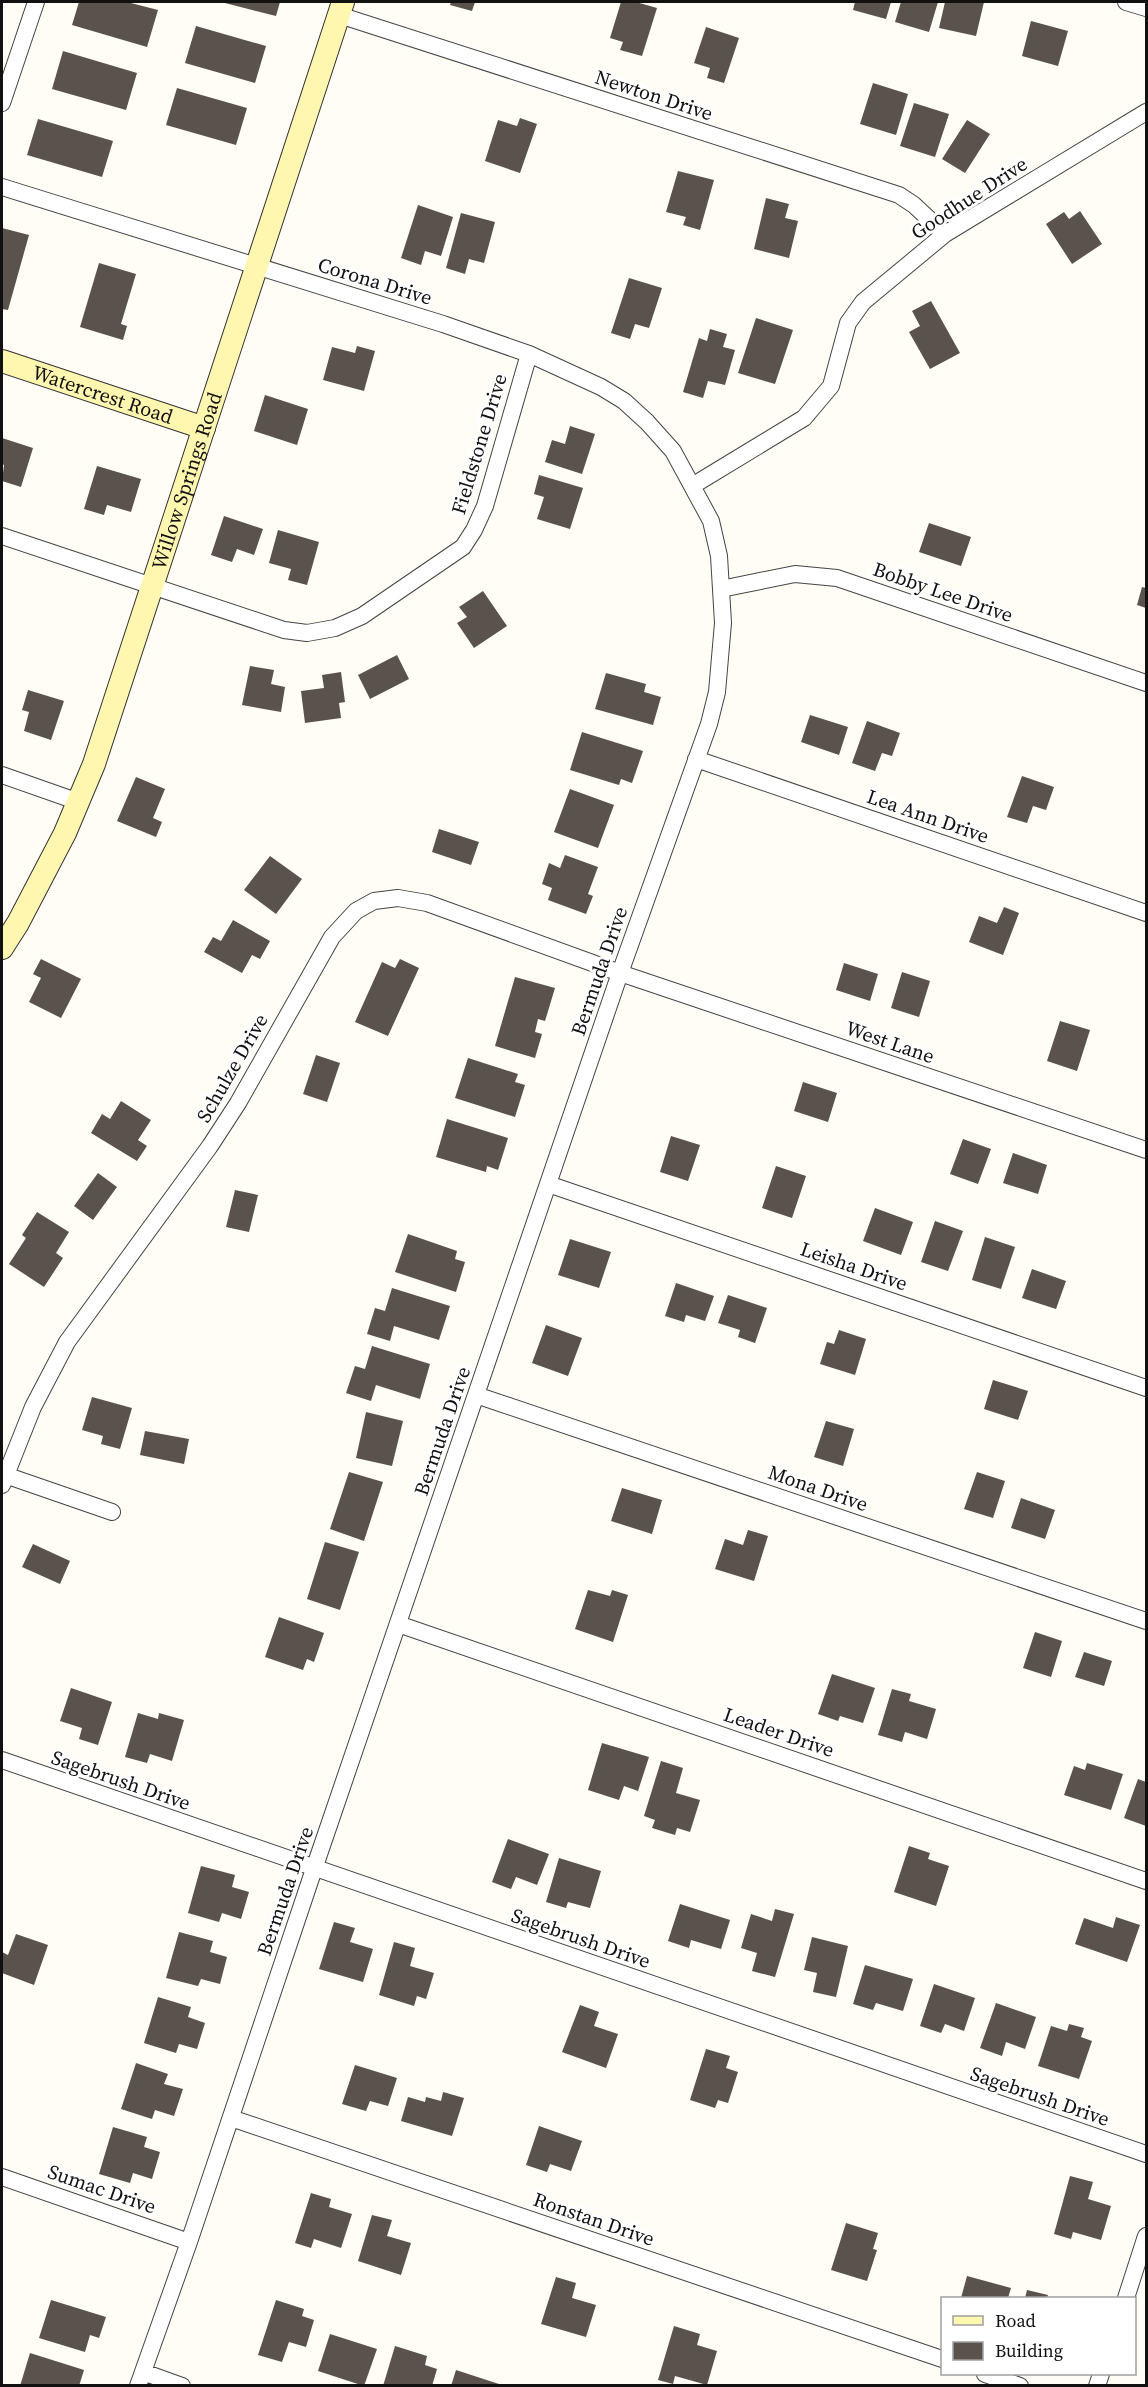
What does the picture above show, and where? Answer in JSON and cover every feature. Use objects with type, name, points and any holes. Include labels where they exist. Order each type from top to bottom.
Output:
[{"type":"street","points":[[2,104],[36,2]]},
{"type":"street","points":[[1126,2],[1146,8]]},
{"type":"street","name":"Newton Drive","points":[[341,8],[899,195],[914,205],[945,234]]},
{"type":"street","name":"Willow Springs Road","points":[[2,948],[18,923],[79,802],[94,764],[341,8]]},
{"type":"street","name":"Goodhue Drive","points":[[692,486],[804,418],[831,386],[840,345],[848,323],[863,302],[945,234],[1146,112]]},
{"type":"street","name":"Corona Drive","points":[[2,188],[529,354],[601,387],[624,401],[673,451],[692,486]]},
{"type":"street","name":"Fieldstone Drive","points":[[2,536],[284,630],[308,633],[326,630],[362,616],[463,547],[485,506],[529,354]]},
{"type":"street","name":"Watercrest Road","points":[[2,361],[204,428]]},
{"type":"street","name":"Bermuda Drive","points":[[141,2379],[717,692],[723,623],[719,556],[711,521],[692,486]]},
{"type":"street","name":"Bobby Lee Drive","points":[[721,589],[795,574],[837,578],[1146,683]]},
{"type":"street","name":"Lea Ann Drive","points":[[696,759],[1146,913]]},
{"type":"street","points":[[2,775],[79,802]]},
{"type":"street","name":"Schulze Drive","points":[[3,1480],[33,1407],[67,1342],[210,1146],[238,1103],[332,937],[356,911],[374,901],[398,898],[427,903],[620,973]]},
{"type":"street","name":"West Lane","points":[[620,973],[1146,1150]]},
{"type":"street","name":"Leisha Drive","points":[[548,1184],[1146,1388]]},
{"type":"street","name":"Mona Drive","points":[[476,1395],[1146,1621]]},
{"type":"street","points":[[3,1480],[112,1512]]},
{"type":"street","name":"Leader Drive","points":[[398,1624],[1146,1881]]},
{"type":"street","name":"Sagebrush Drive","points":[[2,1760],[1146,2154]]},
{"type":"street","name":"Ronstan Drive","points":[[231,2118],[941,2359]]},
{"type":"street","name":"Sumac Drive","points":[[2,2177],[189,2242]]},
{"type":"street","points":[[1126,2297],[1146,2236]]},
{"type":"street","points":[[991,2375],[1020,2385]]},
{"type":"street","points":[[141,2379],[182,2385]]},
{"type":"building","points":[[79,2],[127,2],[158,10],[147,47],[72,25]]},
{"type":"building","points":[[221,2],[280,2],[276,16]]},
{"type":"building","points":[[451,2],[475,2],[472,11],[450,5]]},
{"type":"building","points":[[621,2],[636,2],[657,8],[642,56],[620,50],[623,42],[610,38]]},
{"type":"building","points":[[855,2],[891,2],[886,19],[853,10]]},
{"type":"building","points":[[901,2],[938,2],[929,32],[895,22]]},
{"type":"building","points":[[945,2],[984,2],[976,36],[939,28]]},
{"type":"building","points":[[1031,21],[1068,31],[1058,66],[1022,56]]},
{"type":"building","points":[[196,26],[266,46],[255,83],[185,63]]},
{"type":"building","points":[[706,27],[739,38],[724,83],[707,78],[710,68],[694,63]]},
{"type":"building","points":[[63,51],[137,73],[126,110],[52,89]]},
{"type":"building","points":[[873,83],[908,94],[896,135],[860,124]]},
{"type":"building","points":[[177,88],[247,108],[236,145],[166,125]]},
{"type":"building","points":[[914,103],[949,114],[935,157],[900,146]]},
{"type":"building","points":[[520,118],[537,124],[520,173],[485,161],[498,120],[517,126]]},
{"type":"building","points":[[38,119],[113,141],[102,177],[27,155]]},
{"type":"building","points":[[967,120],[990,134],[965,173],[942,159]]},
{"type":"building","points":[[678,171],[714,180],[700,230],[683,225],[686,217],[666,212]]},
{"type":"building","points":[[766,198],[789,204],[785,218],[798,221],[789,258],[754,249]]},
{"type":"building","points":[[418,205],[453,217],[441,256],[425,251],[421,265],[401,258]]},
{"type":"building","points":[[1080,211],[1102,244],[1072,264],[1046,224],[1064,212],[1069,219]]},
{"type":"building","points":[[461,213],[495,222],[484,263],[469,259],[465,274],[446,268]]},
{"type":"building","points":[[2,228],[29,235],[8,310],[2,309]]},
{"type":"building","points":[[99,263],[136,274],[121,324],[127,326],[123,340],[80,327]]},
{"type":"building","points":[[629,278],[662,288],[649,328],[635,324],[630,339],[611,333]]},
{"type":"building","points":[[931,301],[960,353],[930,369],[909,332],[920,326],[912,311]]},
{"type":"building","points":[[756,318],[793,330],[775,384],[738,373]]},
{"type":"building","points":[[710,329],[727,334],[723,347],[735,350],[725,385],[708,381],[703,398],[683,392],[699,338],[707,341]]},
{"type":"building","points":[[357,346],[375,351],[364,391],[323,380],[332,347],[355,353]]},
{"type":"building","points":[[265,395],[308,409],[297,445],[254,431]]},
{"type":"building","points":[[570,426],[595,434],[582,474],[545,462],[552,440],[565,444]]},
{"type":"building","points":[[2,438],[33,448],[21,487],[2,481],[4,465],[2,464]]},
{"type":"building","points":[[97,466],[141,479],[131,512],[107,505],[104,515],[84,509]]},
{"type":"building","points":[[539,475],[583,488],[570,529],[537,519],[544,497],[534,494]]},
{"type":"building","points":[[224,516],[263,529],[254,555],[237,549],[232,562],[211,555]]},
{"type":"building","points":[[929,523],[971,537],[961,566],[919,552]]},
{"type":"building","points":[[278,530],[319,542],[307,585],[288,580],[291,569],[269,563]]},
{"type":"building","points":[[1142,587],[1146,588],[1146,608],[1137,605]]},
{"type":"building","points":[[483,591],[507,626],[474,648],[457,623],[467,617],[459,607]]},
{"type":"building","points":[[397,655],[409,679],[370,699],[358,675]]},
{"type":"building","points":[[250,666],[274,670],[271,684],[285,687],[281,712],[242,705]]},
{"type":"building","points":[[341,672],[345,702],[339,703],[341,718],[305,723],[301,691],[324,688],[322,675]]},
{"type":"building","points":[[606,673],[646,684],[644,692],[661,697],[653,725],[595,709]]},
{"type":"building","points":[[28,690],[64,701],[51,740],[24,731],[29,712],[22,710]]},
{"type":"building","points":[[810,715],[848,727],[839,755],[801,742]]},
{"type":"building","points":[[867,721],[900,733],[892,756],[882,753],[875,771],[852,763]]},
{"type":"building","points":[[582,732],[643,751],[632,783],[621,779],[619,785],[570,770]]},
{"type":"building","points":[[1022,776],[1054,787],[1046,810],[1033,806],[1027,823],[1007,817]]},
{"type":"building","points":[[136,777],[165,789],[153,818],[162,822],[156,837],[117,821]]},
{"type":"building","points":[[570,789],[614,805],[598,848],[554,832]]},
{"type":"building","points":[[439,829],[479,842],[471,865],[432,852]]},
{"type":"building","points":[[565,855],[598,867],[588,894],[593,896],[586,914],[548,900],[552,888],[542,884],[549,863],[560,868]]},
{"type":"building","points":[[270,856],[302,879],[276,914],[244,890]]},
{"type":"building","points":[[1004,907],[1019,913],[1003,955],[969,942],[979,916],[997,923]]},
{"type":"building","points":[[233,920],[270,941],[260,959],[252,955],[242,973],[204,952],[213,937],[221,941]]},
{"type":"building","points":[[41,959],[81,979],[61,1018],[29,1002],[41,978],[33,974]]},
{"type":"building","points":[[400,959],[419,968],[388,1036],[355,1022],[382,962],[395,968]]},
{"type":"building","points":[[844,963],[878,974],[870,1001],[836,990]]},
{"type":"building","points":[[902,972],[930,981],[919,1017],[891,1008]]},
{"type":"building","points":[[515,977],[555,988],[545,1021],[538,1019],[535,1032],[542,1034],[535,1058],[495,1046]]},
{"type":"building","points":[[1060,1021],[1090,1030],[1077,1071],[1047,1061]]},
{"type":"building","points":[[316,1055],[340,1063],[327,1102],[303,1094]]},
{"type":"building","points":[[468,1058],[518,1074],[515,1082],[525,1085],[515,1117],[455,1098]]},
{"type":"building","points":[[803,1082],[837,1093],[828,1122],[794,1111]]},
{"type":"building","points":[[121,1101],[151,1120],[138,1140],[147,1146],[137,1161],[91,1133],[102,1114],[110,1119]]},
{"type":"building","points":[[447,1119],[508,1138],[498,1170],[487,1166],[486,1172],[436,1157]]},
{"type":"building","points":[[671,1136],[700,1145],[688,1181],[660,1172]]},
{"type":"building","points":[[963,1139],[991,1149],[978,1184],[950,1174]]},
{"type":"building","points":[[1013,1153],[1047,1165],[1038,1194],[1003,1183]]},
{"type":"building","points":[[776,1166],[806,1176],[792,1218],[762,1208]]},
{"type":"building","points":[[98,1173],[117,1187],[93,1220],[74,1206]]},
{"type":"building","points":[[235,1190],[258,1195],[249,1232],[226,1227]]},
{"type":"building","points":[[875,1208],[913,1222],[901,1255],[863,1241]]},
{"type":"building","points":[[37,1212],[69,1232],[56,1253],[63,1258],[44,1287],[9,1264],[26,1238],[22,1235]]},
{"type":"building","points":[[935,1221],[963,1231],[948,1271],[921,1262]]},
{"type":"building","points":[[408,1234],[457,1251],[455,1259],[465,1262],[456,1292],[395,1272]]},
{"type":"building","points":[[985,1237],[1015,1247],[1001,1289],[972,1280]]},
{"type":"building","points":[[570,1239],[611,1252],[599,1288],[558,1275]]},
{"type":"building","points":[[1032,1269],[1066,1281],[1056,1309],[1022,1298]]},
{"type":"building","points":[[676,1283],[714,1296],[705,1321],[686,1315],[684,1322],[665,1316]]},
{"type":"building","points":[[392,1288],[450,1306],[439,1340],[394,1326],[390,1341],[367,1334],[375,1308],[385,1311]]},
{"type":"building","points":[[728,1295],[767,1308],[755,1343],[738,1337],[740,1330],[718,1323]]},
{"type":"building","points":[[546,1325],[582,1338],[568,1376],[532,1363]]},
{"type":"building","points":[[839,1330],[866,1339],[855,1375],[820,1364],[827,1342],[834,1344]]},
{"type":"building","points":[[372,1346],[430,1364],[420,1399],[376,1385],[371,1401],[346,1393],[355,1366],[365,1369]]},
{"type":"building","points":[[993,1380],[1028,1391],[1018,1420],[984,1409]]},
{"type":"building","points":[[92,1397],[132,1408],[120,1449],[101,1444],[103,1436],[82,1430]]},
{"type":"building","points":[[366,1412],[403,1421],[392,1466],[356,1458]]},
{"type":"building","points":[[826,1421],[854,1429],[843,1466],[814,1457]]},
{"type":"building","points":[[145,1431],[189,1439],[184,1464],[140,1455]]},
{"type":"building","points":[[349,1472],[383,1482],[364,1541],[330,1529]]},
{"type":"building","points":[[977,1472],[1005,1481],[993,1518],[964,1509]]},
{"type":"building","points":[[622,1488],[662,1500],[652,1534],[611,1521]]},
{"type":"building","points":[[1021,1498],[1055,1510],[1045,1539],[1011,1528]]},
{"type":"building","points":[[748,1530],[768,1536],[754,1581],[715,1569],[725,1539],[743,1545]]},
{"type":"building","points":[[325,1542],[359,1552],[340,1610],[307,1599]]},
{"type":"building","points":[[33,1544],[70,1561],[60,1584],[22,1567]]},
{"type":"building","points":[[588,1590],[610,1596],[612,1590],[628,1595],[613,1642],[575,1629]]},
{"type":"building","points":[[279,1617],[324,1633],[314,1662],[307,1659],[303,1670],[265,1657]]},
{"type":"building","points":[[1035,1632],[1062,1641],[1051,1677],[1023,1668]]},
{"type":"building","points":[[1084,1652],[1112,1661],[1104,1686],[1075,1677]]},
{"type":"building","points":[[832,1674],[875,1688],[863,1723],[840,1716],[838,1721],[818,1714]]},
{"type":"building","points":[[71,1688],[112,1702],[98,1745],[79,1739],[82,1728],[60,1721]]},
{"type":"building","points":[[892,1689],[911,1694],[909,1701],[936,1709],[927,1739],[905,1732],[902,1742],[878,1735]]},
{"type":"building","points":[[138,1713],[158,1719],[159,1713],[184,1720],[172,1761],[150,1754],[147,1763],[125,1757]]},
{"type":"building","points":[[602,1743],[649,1757],[638,1791],[624,1786],[619,1800],[588,1790]]},
{"type":"building","points":[[661,1761],[683,1768],[676,1793],[700,1800],[690,1832],[677,1828],[675,1835],[652,1828],[655,1820],[644,1816]]},
{"type":"building","points":[[1087,1763],[1123,1774],[1111,1810],[1064,1795],[1074,1766],[1085,1770]]},
{"type":"building","points":[[1138,1779],[1146,1782],[1146,1826],[1124,1818]]},
{"type":"building","points":[[508,1839],[549,1854],[537,1885],[516,1877],[511,1889],[492,1882]]},
{"type":"building","points":[[909,1846],[930,1853],[928,1859],[949,1866],[936,1906],[894,1892]]},
{"type":"building","points":[[559,1858],[601,1871],[590,1908],[568,1902],[566,1908],[546,1902]]},
{"type":"building","points":[[201,1866],[235,1875],[232,1887],[249,1892],[241,1919],[222,1913],[219,1922],[188,1913]]},
{"type":"building","points":[[680,1904],[730,1920],[721,1949],[691,1940],[689,1948],[668,1941]]},
{"type":"building","points":[[775,1909],[794,1914],[775,1977],[752,1971],[757,1953],[741,1948],[751,1914],[772,1921]]},
{"type":"building","points":[[1116,1917],[1140,1925],[1127,1962],[1075,1944],[1084,1918],[1113,1928]]},
{"type":"building","points":[[334,1922],[355,1928],[350,1942],[373,1949],[363,1982],[319,1969]]},
{"type":"building","points":[[179,1932],[213,1941],[210,1952],[227,1957],[220,1984],[201,1979],[198,1986],[166,1978]]},
{"type":"building","points":[[16,1934],[48,1945],[34,1985],[2,1973],[2,1952],[8,1955]]},
{"type":"building","points":[[812,1937],[848,1946],[836,1997],[813,1992],[817,1973],[804,1970]]},
{"type":"building","points":[[394,1942],[415,1948],[410,1966],[434,1973],[426,1999],[417,1996],[414,2006],[379,1995]]},
{"type":"building","points":[[865,1965],[913,1979],[903,2011],[876,2003],[873,2010],[853,2004]]},
{"type":"building","points":[[934,1984],[975,1998],[964,2031],[945,2024],[941,2033],[920,2026]]},
{"type":"building","points":[[158,1997],[191,2007],[188,2017],[205,2023],[197,2049],[179,2044],[176,2053],[144,2043]]},
{"type":"building","points":[[996,2003],[1036,2017],[1025,2049],[1006,2042],[1002,2056],[980,2048]]},
{"type":"building","points":[[580,2005],[599,2012],[594,2026],[618,2034],[606,2068],[562,2052]]},
{"type":"building","points":[[1069,2024],[1084,2028],[1081,2037],[1092,2041],[1079,2079],[1038,2066],[1051,2026],[1067,2031]]},
{"type":"building","points":[[706,2049],[730,2056],[726,2068],[738,2072],[728,2103],[718,2100],[715,2108],[690,2100]]},
{"type":"building","points":[[136,2063],[168,2074],[164,2084],[183,2089],[174,2116],[155,2110],[152,2119],[121,2109]]},
{"type":"building","points":[[355,2065],[397,2078],[388,2106],[370,2101],[366,2111],[342,2104]]},
{"type":"building","points":[[443,2092],[464,2098],[452,2136],[401,2121],[408,2097],[425,2102],[426,2097],[441,2101]]},
{"type":"building","points":[[539,2126],[582,2141],[571,2171],[550,2164],[547,2172],[526,2165]]},
{"type":"building","points":[[113,2127],[147,2137],[144,2147],[160,2152],[152,2179],[133,2173],[130,2183],[99,2174]]},
{"type":"building","points":[[1070,2176],[1093,2182],[1088,2199],[1111,2206],[1101,2240],[1073,2232],[1071,2239],[1054,2234]]},
{"type":"building","points":[[311,2193],[331,2199],[329,2207],[352,2214],[341,2248],[314,2239],[311,2248],[295,2243]]},
{"type":"building","points":[[372,2215],[392,2220],[387,2236],[411,2243],[401,2275],[358,2261]]},
{"type":"building","points":[[846,2223],[878,2233],[873,2249],[877,2250],[867,2281],[831,2270]]},
{"type":"building","points":[[967,2276],[1011,2288],[1008,2297],[961,2297]]},
{"type":"building","points":[[556,2277],[576,2283],[572,2298],[596,2305],[586,2337],[541,2324]]},
{"type":"building","points":[[1027,2290],[1048,2295],[1047,2297],[1025,2297]]},
{"type":"building","points":[[51,2300],[106,2317],[99,2338],[90,2335],[85,2352],[39,2338]]},
{"type":"building","points":[[276,2300],[304,2309],[302,2316],[314,2320],[306,2347],[289,2342],[282,2362],[258,2355]]},
{"type":"building","points":[[674,2326],[700,2334],[697,2345],[717,2351],[707,2385],[675,2376],[673,2384],[658,2380]]},
{"type":"building","points":[[330,2334],[377,2349],[364,2386],[318,2371]]},
{"type":"building","points":[[395,2346],[427,2356],[425,2365],[437,2369],[432,2386],[383,2386]]},
{"type":"building","points":[[30,2353],[84,2370],[79,2386],[20,2386]]},
{"type":"building","points":[[456,2370],[502,2385],[502,2386],[451,2386]]}]
